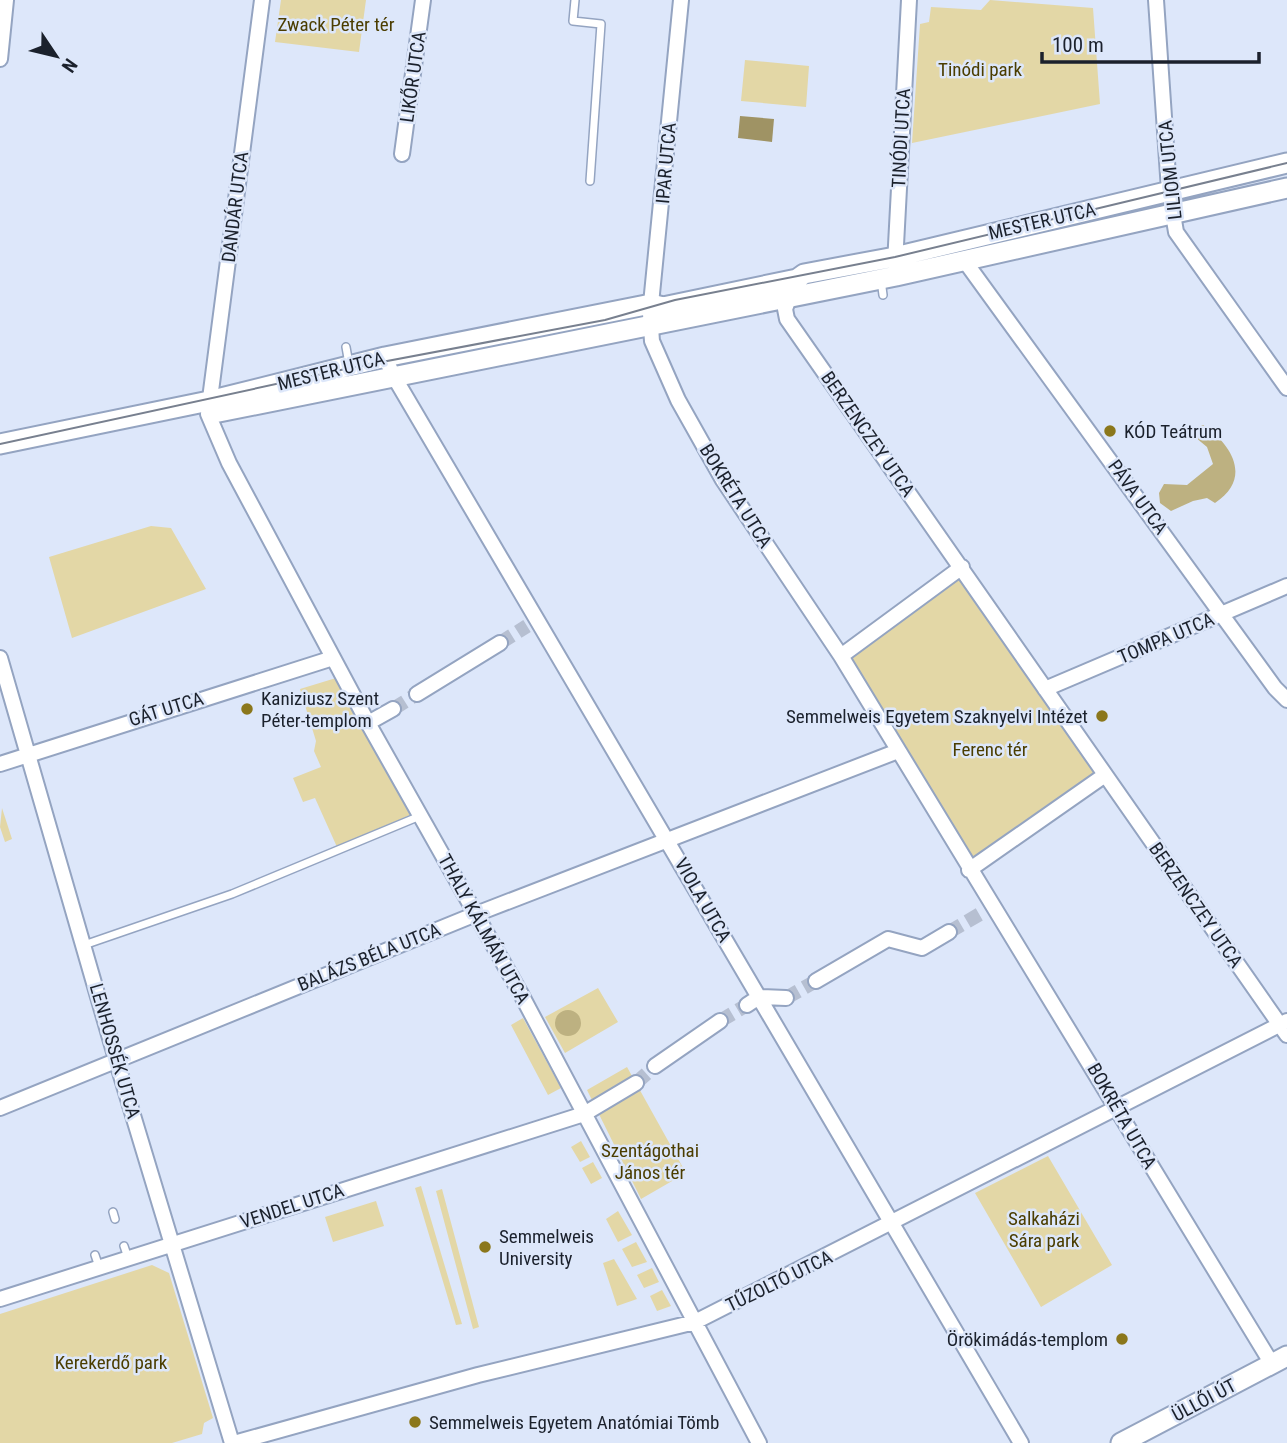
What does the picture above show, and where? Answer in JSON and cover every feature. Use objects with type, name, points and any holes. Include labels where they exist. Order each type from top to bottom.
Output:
[{"type":"street","points":[[0,59],[6,0]]},
{"type":"street","name":"DANDÁR UTCA","points":[[209,408],[262,0]]},
{"type":"street","name":"LIKŐR UTCA","points":[[402,154],[423,0]]},
{"type":"street","name":"IPAR UTCA","points":[[650,327],[657,305],[681,0]]},
{"type":"street","name":"TINÓDI UTCA","points":[[889,277],[909,0]]},
{"type":"street","points":[[1148,0],[1156,0]]},
{"type":"street","name":"LILIOM UTCA","points":[[1156,0],[1169,190],[1176,232],[1287,388]]},
{"type":"street","name":"MESTER UTCA","points":[[0,456],[657,305],[797,279],[804,274],[889,277],[1169,190],[1287,163]]},
{"type":"street","name":"MESTER UTCA","points":[[0,444],[209,408],[350,368],[389,366],[650,327],[889,277],[1287,188]]},
{"type":"street","name":"PÁVA UTCA","points":[[964,260],[1221,614],[1287,700]]},
{"type":"street","name":"BERZENCZEY UTCA","points":[[789,298],[785,309],[787,319],[962,567]]},
{"type":"street","name":"BOKRÉTA UTCA","points":[[650,327],[652,341],[678,400],[723,480],[841,656]]},
{"type":"street","name":"VIOLA UTCA","points":[[389,366],[532,623],[667,838],[753,1001],[893,1224],[1021,1443]]},
{"type":"street","name":"THALY KÁLMÁN UTCA","points":[[209,408],[229,463],[368,723],[476,914],[759,1443]]},
{"type":"street","points":[[962,567],[1105,775],[969,870],[841,656],[962,567]]},
{"type":"street","name":"TOMPA UTCA","points":[[1045,689],[1287,586]]},
{"type":"street","points":[[417,694],[500,643]]},
{"type":"street","name":"LENHOSSÉK UTCA","points":[[0,658],[116,1059],[233,1443]]},
{"type":"street","name":"GÁT UTCA","points":[[0,764],[136,718],[333,658]]},
{"type":"street","points":[[368,723],[393,709]]},
{"type":"street","name":"BALÁZS BÉLA UTCA","points":[[0,1108],[667,838],[898,751]]},
{"type":"street","name":"BERZENCZEY UTCA","points":[[1105,775],[1284,1027]]},
{"type":"street","name":"BOKRÉTA UTCA","points":[[969,870],[987,911],[1117,1107],[1279,1360]]},
{"type":"street","points":[[816,981],[888,939],[922,948],[949,932]]},
{"type":"street","points":[[753,1001],[786,999]]},
{"type":"street","points":[[655,1066],[720,1021]]},
{"type":"street","name":"TŰZOLTÓ UTCA","points":[[233,1443],[478,1375],[695,1322],[893,1224],[1117,1107],[1284,1027]]},
{"type":"street","name":"VENDEL UTCA","points":[[0,1299],[97,1261],[126,1252],[173,1244],[584,1114],[636,1083]]},
{"type":"street","name":"ÜLLŐI ÚT","points":[[1132,1441],[1279,1360]]},
{"type":"lane","points":[[575,0],[573,21],[601,24],[590,181]]},
{"type":"lane","points":[[797,279],[811,293]]},
{"type":"lane","points":[[346,347],[350,368]]},
{"type":"lane","points":[[84,945],[232,894],[420,816]]},
{"type":"green space","name":"Zwack Péter tér","points":[[281,0],[366,0],[359,52],[275,42]]},
{"type":"green space","name":"Tinódi park","points":[[990,0],[1093,8],[1100,104],[912,143],[920,24],[929,22],[931,7],[981,10]]},
{"type":"green space","points":[[745,60],[809,66],[806,107],[741,101]]},
{"type":"green space","points":[[151,526],[171,528],[206,589],[72,638],[49,557]]},
{"type":"green space","name":"Ferenc tér","points":[[962,567],[1105,775],[969,870],[841,656]]},
{"type":"green space","points":[[336,678],[410,815],[337,847],[315,798],[303,802],[293,778],[321,767],[314,751],[316,741],[300,689]]},
{"type":"green space","points":[[2,808],[12,839],[5,842],[0,827]]},
{"type":"green space","points":[[598,988],[618,1022],[565,1053],[545,1017]]},
{"type":"green space","points":[[523,1018],[561,1088],[548,1095],[511,1025]]},
{"type":"green space","name":"Szentágothai János tér","points":[[627,1067],[686,1173],[641,1199],[587,1090]]},
{"type":"green space","points":[[581,1141],[590,1157],[580,1162],[571,1147]]},
{"type":"green space","name":"Salkaházi Sára park","points":[[1048,1156],[1112,1265],[1041,1307],[975,1193]]},
{"type":"green space","points":[[593,1162],[602,1178],[591,1184],[582,1168]]},
{"type":"green space","points":[[421,1186],[462,1324],[456,1325],[415,1188]]},
{"type":"green space","points":[[442,1189],[479,1327],[473,1329],[436,1191]]},
{"type":"green space","points":[[376,1201],[384,1226],[333,1242],[325,1217]]},
{"type":"green space","points":[[618,1211],[632,1235],[618,1242],[606,1219]]},
{"type":"green space","points":[[636,1242],[647,1262],[632,1267],[622,1249]]},
{"type":"green space","points":[[614,1259],[637,1299],[617,1306],[603,1263]]},
{"type":"green space","name":"Kerekerdő park","points":[[152,1265],[169,1273],[213,1418],[204,1423],[202,1434],[172,1443],[0,1443],[0,1314]]},
{"type":"green space","points":[[652,1268],[659,1282],[644,1288],[637,1275]]},
{"type":"green space","points":[[662,1290],[671,1306],[657,1311],[650,1296]]},
{"type":"shaded area","points":[[740,116],[774,119],[772,142],[738,138]]},
{"type":"shaded area","points":[[1203,425],[1223,442],[1230,452],[1234,462],[1233,484],[1215,503],[1207,498],[1171,511],[1160,503],[1159,493],[1164,484],[1187,485],[1213,464],[1207,447],[1195,437],[1196,428]]},
{"type":"shaded area","points":[[568,1010],[577,1014],[581,1023],[577,1032],[568,1036],[559,1032],[555,1023],[559,1014]]},
{"type":"tunnel","points":[[500,643],[527,626]]},
{"type":"tunnel","points":[[393,709],[417,694]]},
{"type":"tunnel","points":[[949,932],[980,914]]},
{"type":"tunnel","points":[[786,998],[816,981]]},
{"type":"tunnel","points":[[720,1021],[747,1005]]},
{"type":"tunnel","points":[[636,1083],[655,1066]]},
{"type":"tram line","points":[[0,444],[350,368],[605,320],[675,300],[895,257],[1287,163]]},
{"type":"place","name":"KÓD Teátrum","points":[[1110,431]]},
{"type":"place","name":"Kaniziusz Szent Péter-templom","points":[[247,709]]},
{"type":"place","name":"Semmelweis Egyetem Szaknyelvi Intézet","points":[[1102,716]]},
{"type":"place","name":"Semmelweis University","points":[[485,1247]]},
{"type":"place","name":"Örökimádás-templom","points":[[1122,1339]]},
{"type":"place","name":"Semmelweis Egyetem Anatómiai Tömb","points":[[415,1422]]}]
